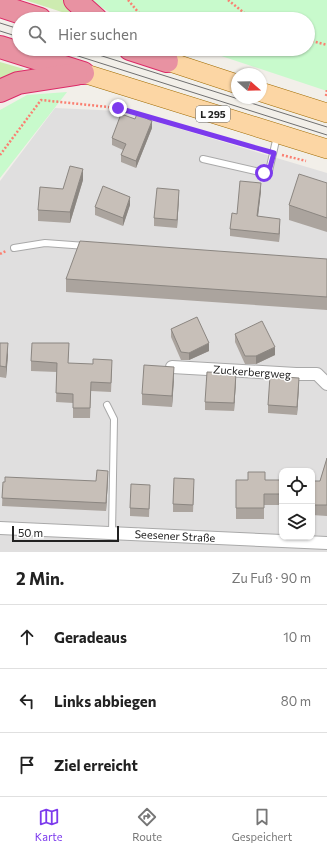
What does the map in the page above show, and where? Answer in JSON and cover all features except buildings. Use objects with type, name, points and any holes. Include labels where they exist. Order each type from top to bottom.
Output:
[{"type":"highway","points":[[75,0],[88,12]]},
{"type":"highway","points":[[0,6],[18,12]]},
{"type":"highway","points":[[0,47],[12,51]]},
{"type":"highway","points":[[29,56],[83,73]]},
{"type":"highway","points":[[152,56],[167,61]]},
{"type":"highway","points":[[158,56],[167,61]]},
{"type":"highway","points":[[0,92],[18,83],[83,73]]},
{"type":"main road","points":[[167,61],[231,82]]},
{"type":"main road","name":"L 295","points":[[83,73],[278,134]]},
{"type":"main road","points":[[267,94],[323,111]]},
{"type":"main road","points":[[278,134],[327,149]]},
{"type":"street","name":"Zuckerbergweg","points":[[172,367],[317,374],[327,384]]},
{"type":"street","name":"Seesener Straße","points":[[0,528],[327,543]]},
{"type":"lane","points":[[203,159],[264,173],[269,171],[278,134]]},
{"type":"lane","points":[[14,248],[45,243],[92,247]]},
{"type":"lane","points":[[106,405],[114,419],[112,533]]},
{"type":"path","points":[[128,0],[138,12]]},
{"type":"path","points":[[228,0],[243,12]]},
{"type":"path","points":[[315,42],[327,45]]},
{"type":"path","points":[[0,155],[41,100],[118,108],[312,163]]},
{"type":"shaded area","points":[[55,108],[120,111],[327,173],[327,552],[0,552],[0,181]]},
{"type":"green space","points":[[25,0],[64,0],[70,12],[62,12]]},
{"type":"green space","points":[[89,0],[327,0],[327,91],[267,71],[267,68],[257,68],[221,56],[315,56],[315,12],[109,12]]},
{"type":"green space","points":[[0,62],[24,69],[0,81]]},
{"type":"green space","points":[[67,92],[0,178],[0,110],[27,95]]},
{"type":"tram line","points":[[0,23],[12,27]]},
{"type":"tram line","points":[[0,31],[12,35]]},
{"type":"tram line","points":[[78,56],[327,135]]},
{"type":"tram line","points":[[102,56],[327,127]]},
{"type":"route","points":[[118,108],[274,153],[269,171],[264,173]]}]
